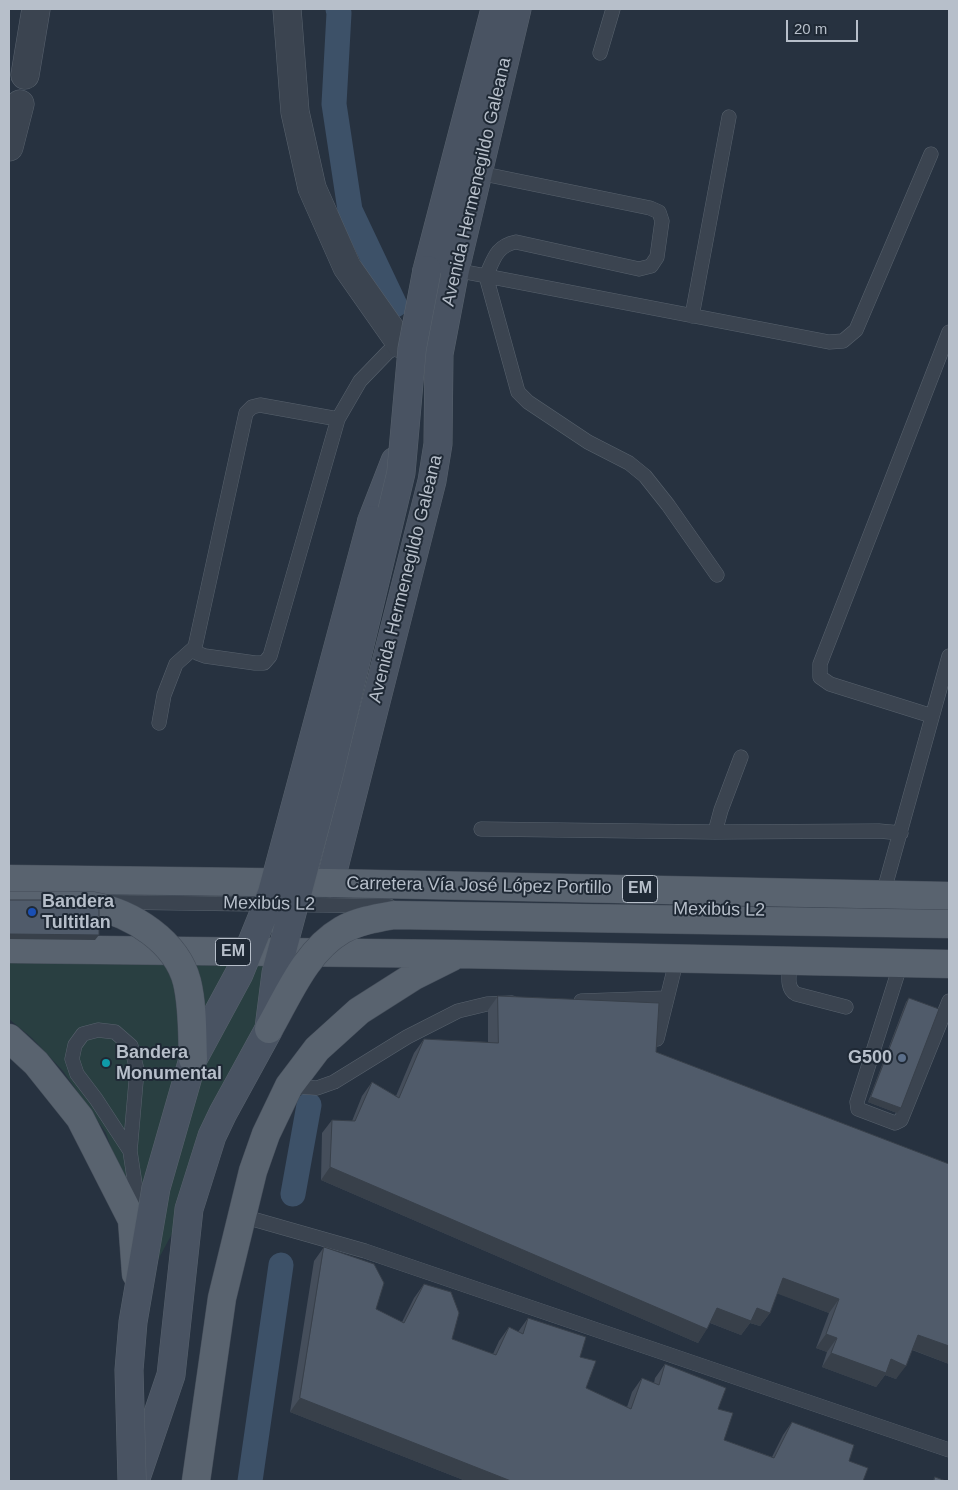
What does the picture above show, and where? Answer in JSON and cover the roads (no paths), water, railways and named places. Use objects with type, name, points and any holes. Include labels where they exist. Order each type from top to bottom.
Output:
[{"type":"main road","name":"Carretera Vía José López Portillo","points":[[9,879],[330,883],[949,896]]},
{"type":"main road","points":[[9,906],[93,906],[120,914],[145,927],[165,943],[177,961],[186,981],[190,1007],[193,1059]]},
{"type":"main road","points":[[269,1029],[302,972],[315,952],[326,941],[343,929],[368,920],[394,915],[949,924]]},
{"type":"main road","name":"EM","points":[[9,949],[457,954],[949,964]]},
{"type":"main road","points":[[196,1481],[222,1298],[253,1171],[266,1134],[289,1086],[317,1049],[359,1011],[414,976],[457,954]]},
{"type":"main road","points":[[9,1038],[36,1063],[80,1118],[132,1220],[136,1259],[138,1394],[123,1481]]},
{"type":"street","points":[[26,75],[36,9]]},
{"type":"street","points":[[133,1481],[171,1375],[189,1209],[212,1136],[269,1029],[276,973],[329,774],[401,473],[412,349],[427,270],[495,9]]},
{"type":"street","name":"Avenida Hermenegildo Galeana","points":[[330,883],[432,482],[438,444],[439,354],[455,270],[517,9]]},
{"type":"street","points":[[281,11],[295,112],[312,188],[347,267],[401,344],[446,316]]},
{"type":"street","points":[[9,148],[20,104]]},
{"type":"street","points":[[133,1481],[129,1370],[133,1322],[156,1188],[193,1059],[239,974],[272,893],[372,520],[439,354]]},
{"type":"lane","points":[[600,53],[613,9]]},
{"type":"lane","points":[[692,316],[729,117]]},
{"type":"lane","points":[[455,270],[829,342],[843,341],[856,330],[931,154]]},
{"type":"lane","points":[[479,172],[650,208],[659,212],[662,221],[657,257],[651,266],[639,269],[516,242],[506,244],[499,250],[486,276],[518,392],[528,402],[588,442],[629,463],[645,476],[717,575]]},
{"type":"lane","points":[[932,716],[830,684],[820,677],[820,664],[949,332]]},
{"type":"lane","points":[[338,420],[260,405],[252,407],[246,413],[195,647],[197,653],[256,664],[264,663],[270,656],[338,420],[360,381],[388,352],[401,344]]},
{"type":"lane","points":[[159,723],[164,695],[176,664],[195,647]]},
{"type":"lane","points":[[883,894],[949,656]]},
{"type":"lane","points":[[715,832],[741,756]]},
{"type":"lane","points":[[480,829],[715,832],[879,831],[901,833]]},
{"type":"lane","name":"Mexibús L2","points":[[9,900],[949,913]]},
{"type":"lane","points":[[9,942],[949,954]]},
{"type":"lane","points":[[657,1039],[677,958]]},
{"type":"lane","points":[[790,961],[789,986],[791,991],[846,1007]]},
{"type":"lane","points":[[900,963],[857,1102],[858,1109],[895,1123],[901,1120],[949,1001]]},
{"type":"lane","points":[[572,1001],[667,998]]},
{"type":"lane","points":[[289,1086],[317,1088],[334,1082],[407,1037],[458,1011],[487,1004],[525,1003]]},
{"type":"lane","points":[[130,1151],[77,1074],[72,1059],[75,1045],[83,1034],[98,1030],[115,1032],[132,1046],[137,1070],[130,1151],[136,1184],[132,1220]]},
{"type":"lane","points":[[242,1216],[365,1251],[949,1450]]},
{"type":"waterway","points":[[338,9],[334,104],[350,210],[395,305]]},
{"type":"waterway","points":[[293,1194],[309,1105]]},
{"type":"waterway","points":[[250,1481],[281,1265]]},
{"type":"place","name":"Bandera Tultitlan","points":[[32,912]]},
{"type":"place","name":"G500","points":[[902,1058]]},
{"type":"place","name":"Bandera Monumental","points":[[106,1063]]}]
